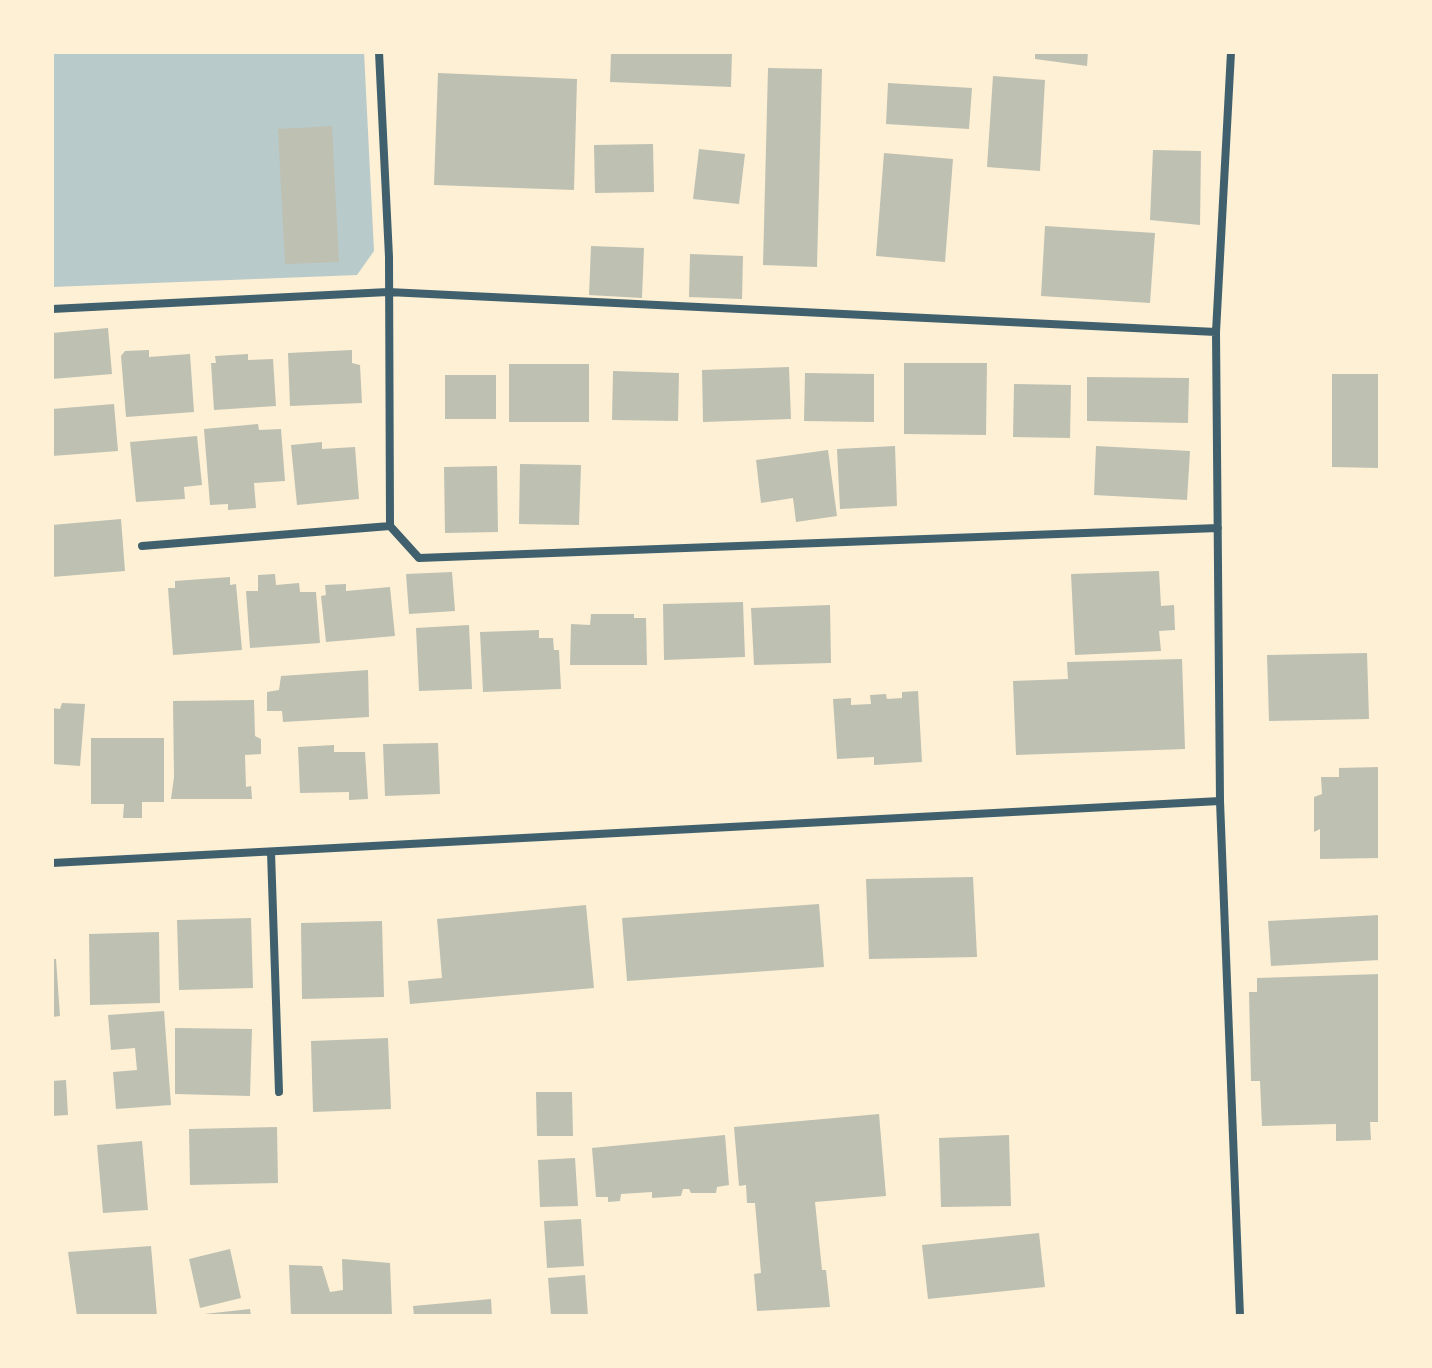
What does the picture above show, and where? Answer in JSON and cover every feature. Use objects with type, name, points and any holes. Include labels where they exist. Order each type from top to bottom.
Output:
[{"type":"street","points":[[379,52],[389,257],[390,526],[419,558],[1218,528]]},
{"type":"street","points":[[1231,52],[1216,332],[1220,801],[1240,1316]]},
{"type":"street","points":[[52,309],[388,292],[1216,332]]},
{"type":"street","points":[[142,546],[390,526]]},
{"type":"street","points":[[52,863],[1220,801]]},
{"type":"street","points":[[271,852],[279,1092]]},
{"type":"shaded area","points":[[52,52],[364,52],[374,251],[357,275],[52,287]]},
{"type":"building","points":[[611,52],[732,52],[731,87],[610,82]]},
{"type":"building","points":[[1035,52],[1088,52],[1087,66],[1035,59]]},
{"type":"building","points":[[768,68],[822,69],[817,267],[763,265]]},
{"type":"building","points":[[438,73],[577,79],[574,190],[434,185]]},
{"type":"building","points":[[993,76],[1045,80],[1040,171],[987,167]]},
{"type":"building","points":[[888,83],[972,88],[969,129],[886,124]]},
{"type":"building","points":[[332,126],[339,262],[285,264],[278,129]]},
{"type":"building","points":[[653,144],[654,192],[595,193],[594,145]]},
{"type":"building","points":[[699,149],[745,154],[739,204],[693,199]]},
{"type":"building","points":[[1153,150],[1201,151],[1200,225],[1150,220]]},
{"type":"building","points":[[884,153],[953,159],[945,262],[876,256]]},
{"type":"building","points":[[1045,226],[1155,233],[1150,303],[1041,296]]},
{"type":"building","points":[[591,246],[644,248],[642,298],[589,295]]},
{"type":"building","points":[[690,254],[743,256],[742,299],[689,297]]},
{"type":"building","points":[[108,328],[112,374],[52,379],[52,333]]},
{"type":"building","points":[[149,350],[149,357],[190,354],[194,412],[126,417],[121,356],[125,351]]},
{"type":"building","points":[[352,350],[352,363],[360,365],[362,403],[290,406],[288,353]]},
{"type":"building","points":[[248,354],[248,360],[273,359],[276,406],[214,410],[211,363],[216,363],[215,356]]},
{"type":"building","points":[[904,363],[987,363],[986,435],[904,434]]},
{"type":"building","points":[[509,364],[589,364],[589,422],[509,422]]},
{"type":"building","points":[[789,367],[791,419],[703,422],[702,370]]},
{"type":"building","points":[[613,371],[679,373],[678,421],[612,420]]},
{"type":"building","points":[[805,373],[874,374],[874,422],[804,421]]},
{"type":"building","points":[[1332,374],[1380,374],[1380,468],[1332,467]]},
{"type":"building","points":[[445,375],[496,375],[496,419],[445,419]]},
{"type":"building","points":[[1087,377],[1189,378],[1188,423],[1087,421]]},
{"type":"building","points":[[1014,384],[1071,385],[1070,438],[1013,437]]},
{"type":"building","points":[[114,404],[118,451],[52,456],[52,409]]},
{"type":"building","points":[[258,424],[259,430],[281,429],[285,481],[254,483],[256,508],[228,510],[228,504],[210,505],[204,429]]},
{"type":"building","points":[[197,436],[202,485],[184,487],[185,499],[136,502],[130,442]]},
{"type":"building","points":[[322,442],[322,449],[355,447],[359,499],[297,505],[291,445]]},
{"type":"building","points":[[895,446],[897,506],[840,509],[837,449]]},
{"type":"building","points":[[1096,446],[1190,451],[1187,500],[1094,495]]},
{"type":"building","points":[[828,450],[837,516],[796,522],[793,498],[761,503],[756,460]]},
{"type":"building","points":[[520,464],[581,465],[579,525],[519,524]]},
{"type":"building","points":[[497,466],[498,532],[445,533],[444,467]]},
{"type":"building","points":[[121,519],[125,571],[52,577],[52,525]]},
{"type":"building","points":[[1159,571],[1161,606],[1174,605],[1175,630],[1159,631],[1161,651],[1075,655],[1071,574]]},
{"type":"building","points":[[452,572],[455,611],[409,614],[406,574]]},
{"type":"building","points":[[275,574],[276,585],[299,583],[300,592],[316,592],[320,643],[250,648],[246,591],[258,591],[258,575]]},
{"type":"building","points":[[230,577],[230,585],[236,584],[242,650],[173,655],[168,588],[175,588],[175,581]]},
{"type":"building","points":[[346,584],[346,591],[390,587],[395,636],[326,642],[321,596],[326,595],[325,585]]},
{"type":"building","points":[[743,602],[745,657],[664,660],[663,604]]},
{"type":"building","points":[[830,605],[831,663],[754,665],[751,608]]},
{"type":"building","points":[[591,614],[634,614],[634,618],[646,618],[647,665],[570,665],[571,624],[590,625]]},
{"type":"building","points":[[469,625],[472,689],[419,691],[416,628]]},
{"type":"building","points":[[539,630],[539,638],[553,638],[554,650],[559,650],[561,689],[483,692],[480,632]]},
{"type":"building","points":[[1367,653],[1369,719],[1269,721],[1267,655]]},
{"type":"building","points":[[1182,659],[1185,749],[1016,755],[1013,681],[1068,679],[1067,662]]},
{"type":"building","points":[[368,670],[369,717],[283,722],[282,711],[267,711],[267,692],[279,690],[281,676]]},
{"type":"building","points":[[918,691],[922,762],[874,765],[874,757],[837,759],[833,699],[851,698],[851,705],[871,704],[870,695],[886,694],[887,699],[902,698],[902,692]]},
{"type":"building","points":[[254,700],[255,736],[261,739],[261,754],[245,755],[246,787],[251,786],[252,799],[171,799],[174,777],[173,701]]},
{"type":"building","points":[[62,703],[85,704],[80,766],[52,764],[52,708],[60,709]]},
{"type":"building","points":[[91,738],[164,738],[164,802],[142,802],[142,818],[123,818],[124,804],[91,804]]},
{"type":"building","points":[[438,743],[440,794],[385,796],[383,744]]},
{"type":"building","points":[[334,745],[334,752],[365,752],[368,799],[349,800],[349,792],[300,793],[298,747]]},
{"type":"building","points":[[1380,767],[1380,858],[1320,859],[1320,829],[1314,832],[1314,797],[1322,794],[1321,777],[1339,777],[1339,768]]},
{"type":"building","points":[[973,877],[977,957],[869,959],[866,879]]},
{"type":"building","points":[[819,904],[824,967],[627,981],[622,918]]},
{"type":"building","points":[[586,905],[594,988],[410,1004],[408,981],[442,978],[437,919]]},
{"type":"building","points":[[1380,915],[1380,960],[1271,966],[1268,921]]},
{"type":"building","points":[[251,918],[253,988],[179,990],[177,920]]},
{"type":"building","points":[[382,921],[384,997],[302,999],[301,923]]},
{"type":"building","points":[[159,932],[160,1003],[90,1005],[89,934]]},
{"type":"building","points":[[52,959],[56,959],[60,1016],[52,1017]]},
{"type":"building","points":[[1380,974],[1380,1122],[1370,1122],[1371,1140],[1336,1141],[1336,1124],[1262,1126],[1260,1081],[1251,1081],[1249,992],[1257,992],[1257,978]]},
{"type":"building","points":[[164,1011],[171,1105],[116,1109],[113,1072],[137,1070],[135,1048],[111,1050],[108,1015]]},
{"type":"building","points":[[175,1028],[252,1029],[250,1096],[175,1094]]},
{"type":"building","points":[[388,1038],[391,1109],[313,1112],[311,1041]]},
{"type":"building","points":[[66,1080],[68,1115],[52,1116],[52,1081]]},
{"type":"building","points":[[536,1092],[572,1092],[573,1136],[537,1136]]},
{"type":"building","points":[[879,1114],[886,1196],[815,1202],[822,1270],[826,1270],[830,1307],[757,1311],[754,1274],[761,1273],[755,1203],[747,1203],[746,1185],[739,1186],[734,1127]]},
{"type":"building","points":[[277,1127],[278,1183],[190,1185],[189,1129]]},
{"type":"building","points":[[725,1135],[729,1185],[717,1187],[716,1193],[691,1193],[689,1189],[683,1189],[681,1196],[652,1198],[652,1192],[621,1194],[620,1201],[608,1202],[608,1197],[596,1197],[592,1148]]},
{"type":"building","points":[[1009,1135],[1011,1206],[941,1207],[939,1138]]},
{"type":"building","points":[[142,1141],[148,1210],[103,1213],[97,1145]]},
{"type":"building","points":[[575,1158],[578,1206],[540,1207],[538,1160]]},
{"type":"building","points":[[581,1219],[584,1266],[547,1268],[544,1221]]},
{"type":"building","points":[[1039,1233],[1045,1287],[928,1299],[922,1245]]},
{"type":"building","points":[[151,1246],[157,1316],[77,1316],[68,1252]]},
{"type":"building","points":[[230,1249],[241,1298],[200,1308],[189,1259]]},
{"type":"building","points":[[342,1259],[390,1263],[392,1316],[291,1316],[289,1265],[322,1266],[330,1292],[343,1290]]},
{"type":"building","points":[[585,1275],[588,1316],[551,1316],[548,1278]]},
{"type":"building","points":[[491,1299],[492,1316],[414,1316],[413,1306]]},
{"type":"building","points":[[250,1309],[251,1316],[204,1316],[204,1314]]}]
